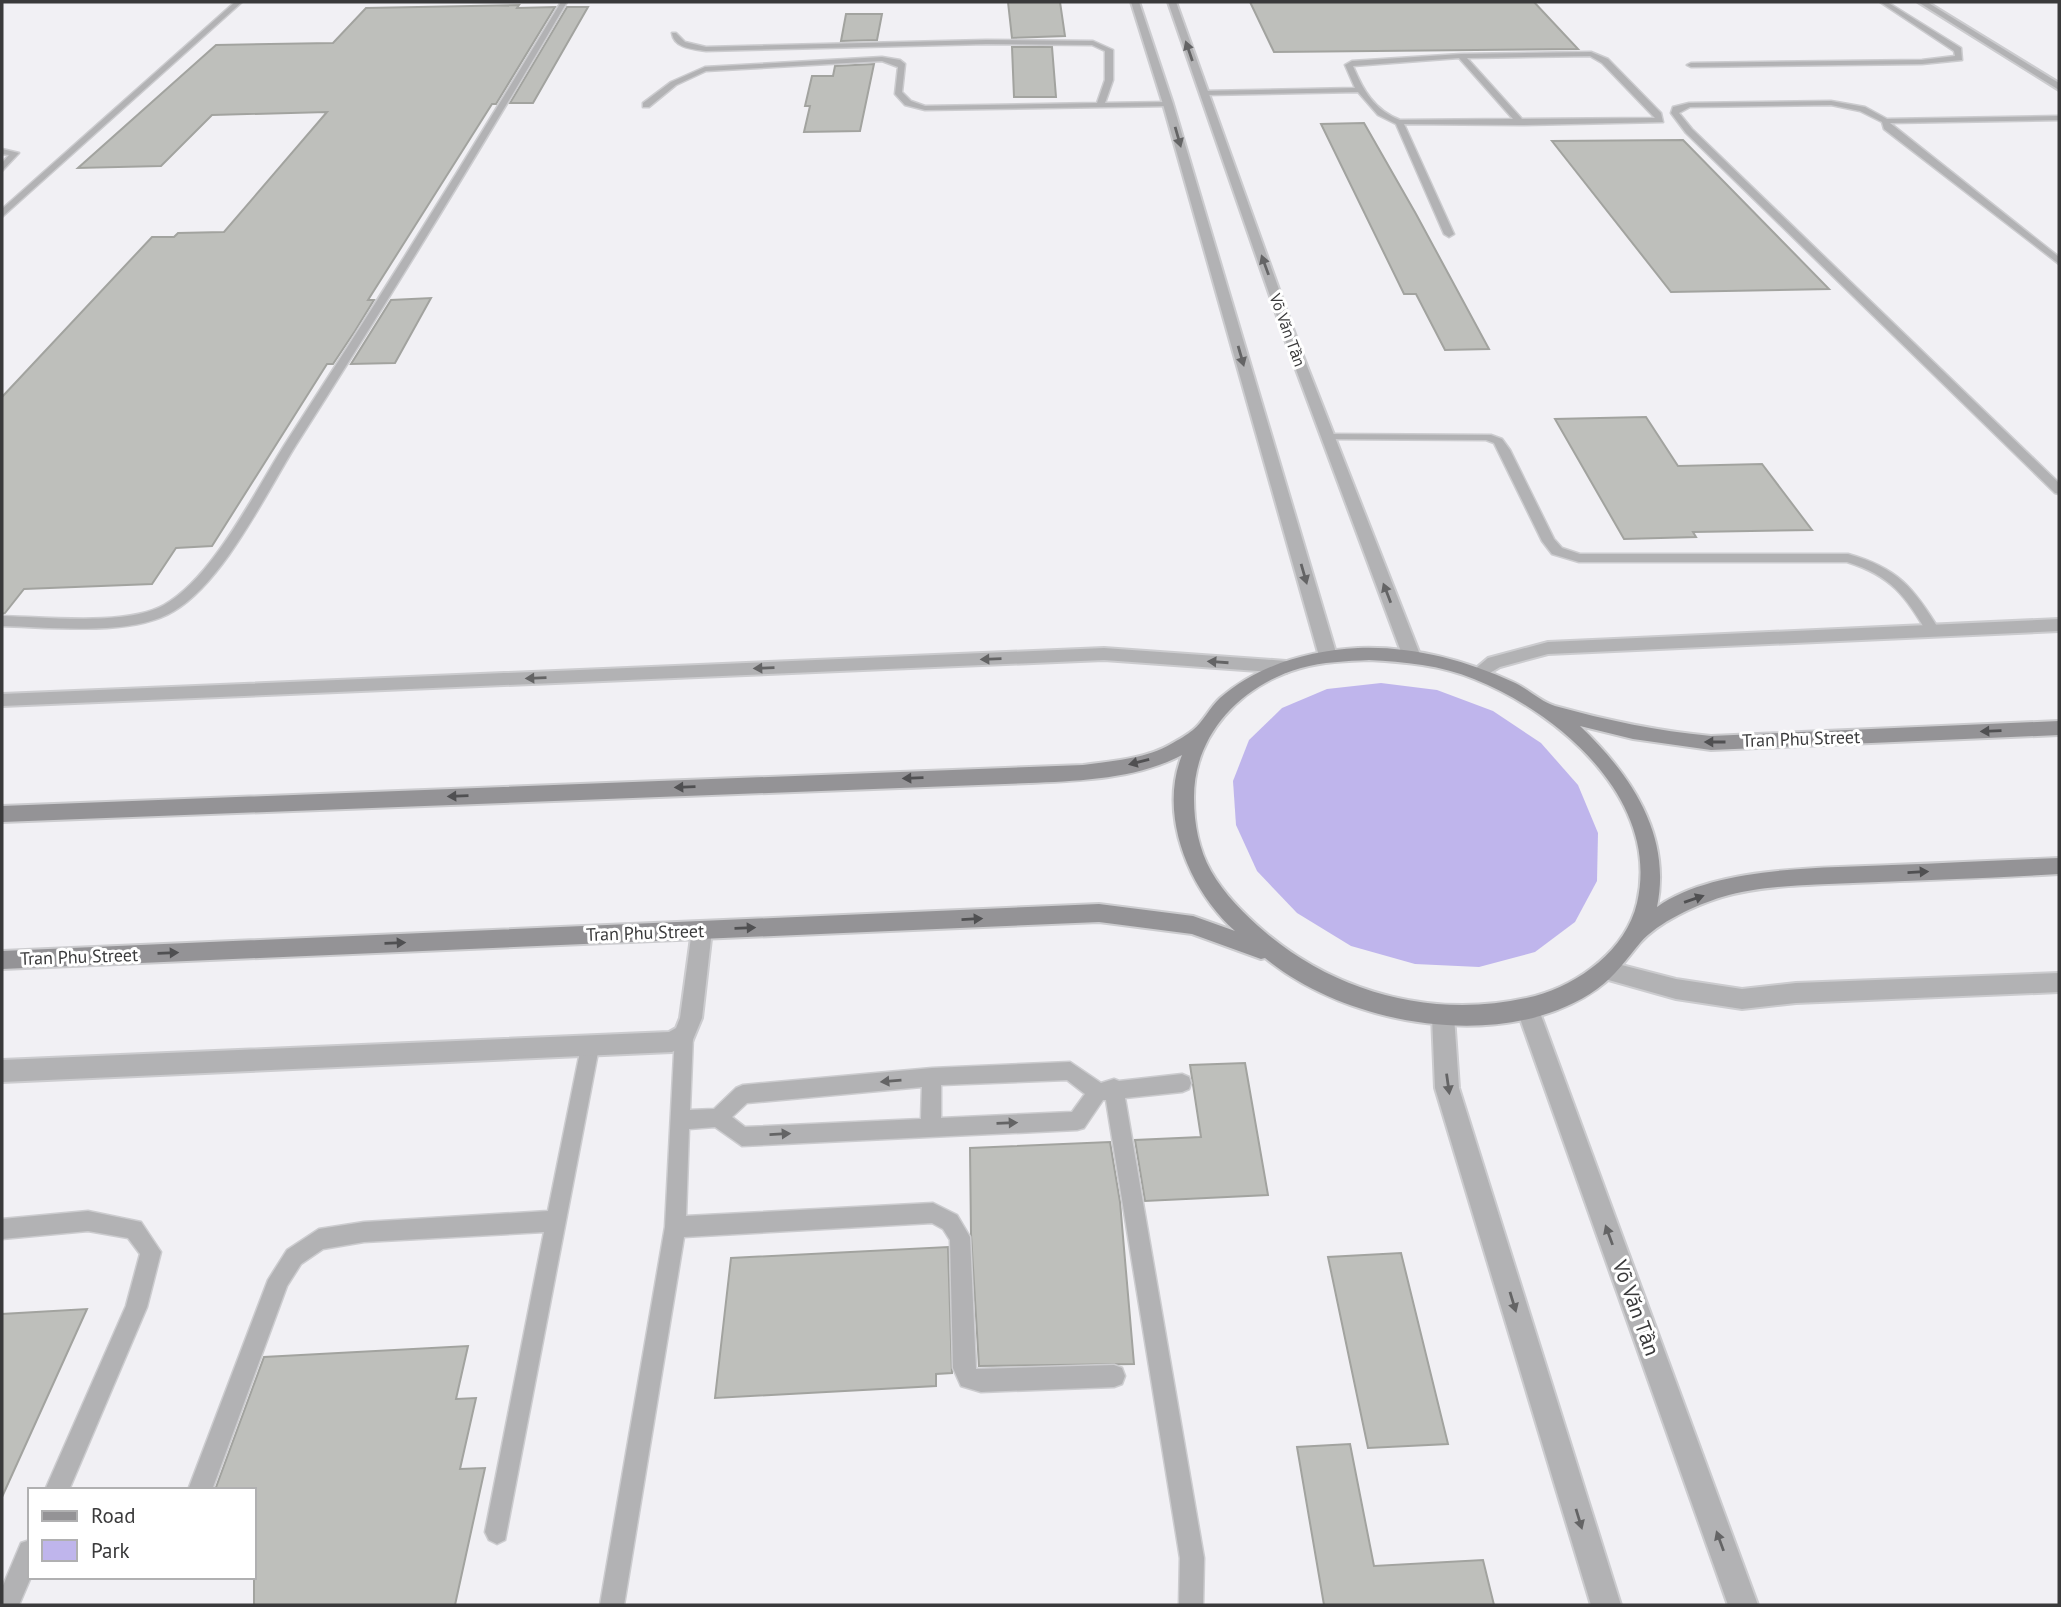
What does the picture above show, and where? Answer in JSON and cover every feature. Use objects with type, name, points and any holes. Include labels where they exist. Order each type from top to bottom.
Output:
[{"type":"main road","points":[[1636,934],[1650,891],[1648,846],[1632,800],[1604,759],[1547,709],[1478,674],[1412,657],[1369,654],[1328,656],[1286,667],[1247,685],[1215,712],[1193,746],[1182,787],[1187,834],[1207,882],[1247,931],[1303,972],[1371,1003],[1443,1016],[1528,1010],[1572,994],[1606,970],[1636,934],[1674,905],[1723,888],[1790,878],[2059,866]]},
{"type":"main road","name":"Tran Phu Street","points":[[1547,709],[1606,729],[1655,738],[1711,743],[2059,728]]},
{"type":"main road","points":[[2,814],[1054,775],[1118,767],[1165,756],[1200,734]]},
{"type":"main road","name":"Tran Phu Street","points":[[2,961],[1099,913],[1193,925],[1282,957]]},
{"type":"street","points":[[1135,2],[1168,104],[1328,656]]},
{"type":"street","name":"Võ Văn Tần","points":[[1171,2],[1328,437],[1412,657]]},
{"type":"street","points":[[1922,2],[2057,84]]},
{"type":"street","points":[[1478,674],[1494,663],[1548,648],[2059,625]]},
{"type":"street","points":[[2,700],[1104,654],[1286,667]]},
{"type":"street","points":[[2,1071],[660,1045],[684,1035],[691,1018],[702,930]]},
{"type":"street","points":[[1606,970],[1676,989],[1742,999],[1796,993],[2059,983]]},
{"type":"street","name":"Võ Văn Tần","points":[[1528,1010],[1743,1605]]},
{"type":"street","points":[[1443,1016],[1447,1088],[1606,1605]]},
{"type":"lane","points":[[2,214],[239,2]]},
{"type":"lane","points":[[2,621],[79,622],[151,617],[183,598],[225,547],[322,396],[564,2]]},
{"type":"lane","points":[[1691,65],[1922,62],[1959,58],[1958,50],[1882,2]]},
{"type":"lane","points":[[674,34],[676,39],[686,46],[698,48],[986,42],[1093,43],[1109,50],[1109,80],[1101,104]]},
{"type":"lane","points":[[697,71],[698,48]]},
{"type":"lane","points":[[1591,54],[1605,61],[1660,120],[1399,122],[1379,114],[1359,90],[1349,65],[1461,56],[1591,54]]},
{"type":"lane","points":[[1461,56],[1521,123]]},
{"type":"lane","points":[[646,105],[662,90],[705,69],[882,59],[897,62],[902,66],[898,92],[908,103],[925,108],[1168,104]]},
{"type":"lane","points":[[1204,93],[1359,90]]},
{"type":"lane","points":[[2059,118],[1886,121],[1862,109],[1831,103],[1689,105],[1676,109],[1675,113],[1689,131],[2059,490]]},
{"type":"lane","points":[[1886,121],[1887,127],[2059,261]]},
{"type":"lane","points":[[1399,122],[1449,234]]},
{"type":"lane","points":[[2,152],[15,153],[2,168]]},
{"type":"lane","points":[[1328,437],[1487,437],[1498,441],[1504,450],[1548,541],[1557,551],[1579,558],[1848,558],[1872,564],[1895,576],[1913,597],[1933,631]]},
{"type":"lane","points":[[612,1605],[675,1227],[684,1035]]},
{"type":"lane","points":[[497,1532],[590,1047]]},
{"type":"lane","points":[[718,1118],[743,1094],[932,1077],[1070,1070],[1106,1090],[1182,1083]]},
{"type":"lane","points":[[931,1126],[932,1077]]},
{"type":"lane","points":[[679,1120],[718,1118],[742,1136],[1077,1121],[1106,1090]]},
{"type":"lane","points":[[1106,1090],[1192,1558],[1191,1605]]},
{"type":"lane","points":[[675,1227],[933,1213],[950,1222],[960,1237],[964,1368],[969,1378],[981,1381],[1114,1376]]},
{"type":"lane","points":[[2,1229],[88,1221],[134,1229],[151,1252],[136,1307],[58,1488]]},
{"type":"lane","points":[[201,1488],[279,1280],[294,1257],[319,1239],[364,1233],[556,1221]]},
{"type":"lane","points":[[7,1605],[28,1557]]},
{"type":"green space","points":[[1381,683],[1437,690],[1493,711],[1541,743],[1578,785],[1598,833],[1597,881],[1575,922],[1535,952],[1479,967],[1415,964],[1351,946],[1297,913],[1257,871],[1236,825],[1233,781],[1249,740],[1282,708],[1327,689]]},
{"type":"building","points":[[1008,2],[1060,2],[1065,36],[1012,38]]},
{"type":"building","points":[[1250,2],[1534,2],[1578,49],[1274,52]]},
{"type":"building","points":[[519,5],[517,8],[555,7],[496,104],[492,104],[368,300],[374,300],[355,331],[333,364],[327,364],[212,546],[176,548],[152,584],[24,589],[2,614],[2,397],[152,237],[174,237],[178,233],[224,232],[327,112],[212,115],[161,166],[78,168],[216,45],[333,43],[366,8]]},
{"type":"building","points":[[567,7],[588,7],[533,103],[510,103]]},
{"type":"building","points":[[846,14],[882,14],[877,40],[841,41]]},
{"type":"building","points":[[1012,47],[1052,47],[1056,97],[1014,97]]},
{"type":"building","points":[[874,64],[860,131],[804,132],[810,106],[805,106],[812,76],[833,76],[835,66]]},
{"type":"building","points":[[1364,123],[1489,349],[1445,350],[1416,294],[1404,294],[1321,124]]},
{"type":"building","points":[[1683,140],[1829,289],[1671,292],[1552,141]]},
{"type":"building","points":[[431,298],[395,363],[351,364],[391,300]]},
{"type":"building","points":[[1646,417],[1678,466],[1762,464],[1812,530],[1693,532],[1696,537],[1624,539],[1555,419]]},
{"type":"building","points":[[1245,1063],[1268,1195],[1145,1201],[1135,1140],[1201,1137],[1190,1065]]},
{"type":"building","points":[[1110,1142],[1120,1202],[1134,1364],[979,1366],[971,1234],[970,1148]]},
{"type":"building","points":[[948,1247],[952,1373],[936,1374],[936,1386],[715,1398],[731,1258]]},
{"type":"building","points":[[1401,1253],[1448,1444],[1368,1448],[1328,1257]]},
{"type":"building","points":[[87,1309],[2,1497],[2,1314]]},
{"type":"building","points":[[468,1346],[456,1399],[476,1398],[460,1469],[485,1468],[455,1605],[254,1605],[256,1488],[216,1488],[264,1357]]},
{"type":"building","points":[[1350,1444],[1374,1566],[1483,1560],[1494,1605],[1324,1605],[1297,1447]]}]
